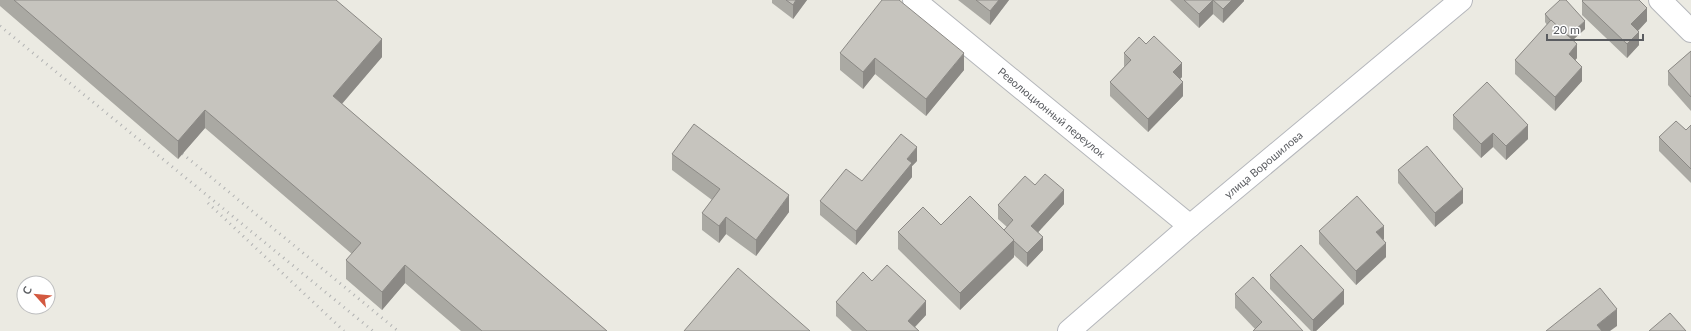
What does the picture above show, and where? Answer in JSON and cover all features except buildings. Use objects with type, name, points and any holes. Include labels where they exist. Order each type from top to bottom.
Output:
[{"type":"street","name":"Революционный переулок","points":[[914,0],[1190,226]]},
{"type":"street","name":"улица Ворошилова","points":[[1069,331],[1190,226],[1461,0]]},
{"type":"street","points":[[1660,0],[1691,31]]},
{"type":"railway","points":[[0,26],[373,331]]},
{"type":"railway","points":[[173,146],[398,331]]},
{"type":"railway","points":[[208,203],[344,331]]}]
